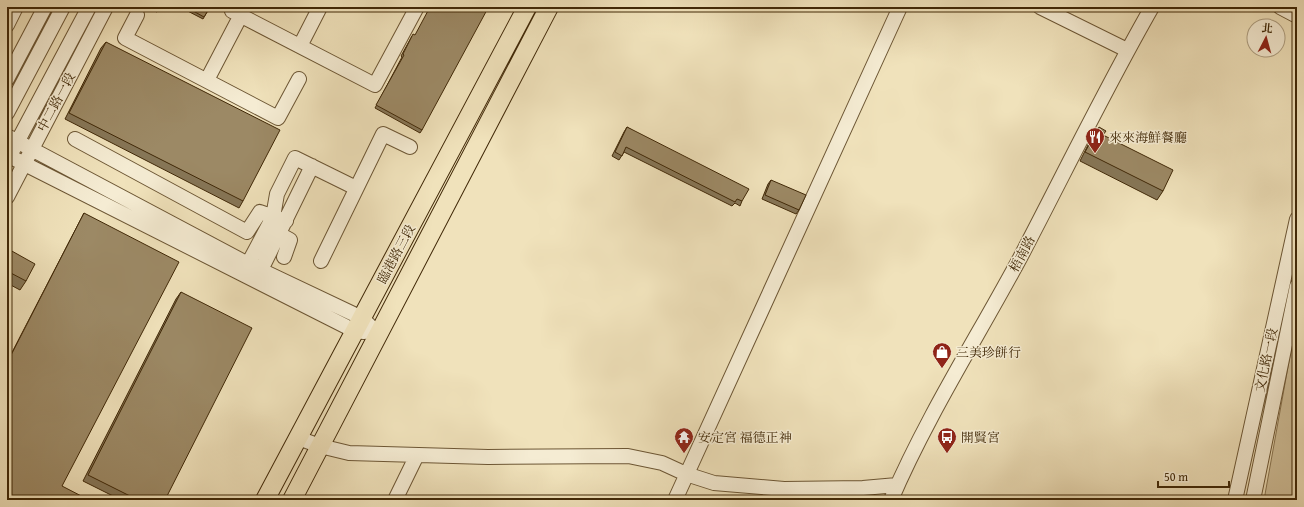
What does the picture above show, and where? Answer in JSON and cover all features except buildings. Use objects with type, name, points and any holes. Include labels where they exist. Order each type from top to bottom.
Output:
[{"type":"main road","name":"臨港路三段","points":[[265,500],[527,7]]},
{"type":"main road","name":"臨港路三段","points":[[292,500],[549,7]]},
{"type":"street","points":[[7,25],[16,7]]},
{"type":"street","points":[[7,79],[45,7]]},
{"type":"street","points":[[7,113],[63,7]]},
{"type":"street","name":"中二路一段","points":[[8,157],[12,139],[89,7]]},
{"type":"street","name":"中二路一段","points":[[7,197],[106,7]]},
{"type":"street","points":[[300,46],[320,7]]},
{"type":"street","points":[[207,80],[237,11],[375,86],[417,7]]},
{"type":"street","points":[[675,500],[900,7]]},
{"type":"street","points":[[1040,7],[1127,50]]},
{"type":"street","name":"梧南路","points":[[891,500],[920,438],[1020,258],[1127,50],[1152,7]]},
{"type":"street","points":[[1280,7],[1297,16]]},
{"type":"street","points":[[137,15],[125,38],[278,118],[299,79]]},
{"type":"street","points":[[320,261],[382,134],[410,147]]},
{"type":"street","points":[[12,139],[261,270],[358,324]]},
{"type":"street","points":[[74,139],[247,232],[260,212],[279,224],[290,240],[284,257]]},
{"type":"street","points":[[8,157],[378,334]]},
{"type":"street","points":[[261,270],[279,224],[277,194],[295,158],[356,188]]},
{"type":"street","points":[[248,264],[279,224],[312,166]]},
{"type":"street","name":"文化路一段","points":[[1235,500],[1297,220]]},
{"type":"street","points":[[1281,291],[1296,291]]},
{"type":"street","name":"文化路一段","points":[[1253,500],[1296,291]]},
{"type":"street","points":[[298,438],[320,446],[349,453],[488,457],[628,456],[662,463],[686,474],[714,483],[784,490],[863,488],[897,485]]},
{"type":"street","points":[[395,500],[417,455]]},
{"type":"shaded area","points":[[1297,317],[1297,500],[1264,500]]},
{"type":"place","name":"來來海鮮餐廳","points":[[1095,154]]},
{"type":"place","name":"三美珍餅行","points":[[942,369]]},
{"type":"place","name":"安定宮 福德正神","points":[[684,454]]},
{"type":"place","name":"開賢宮","points":[[947,454]]}]
